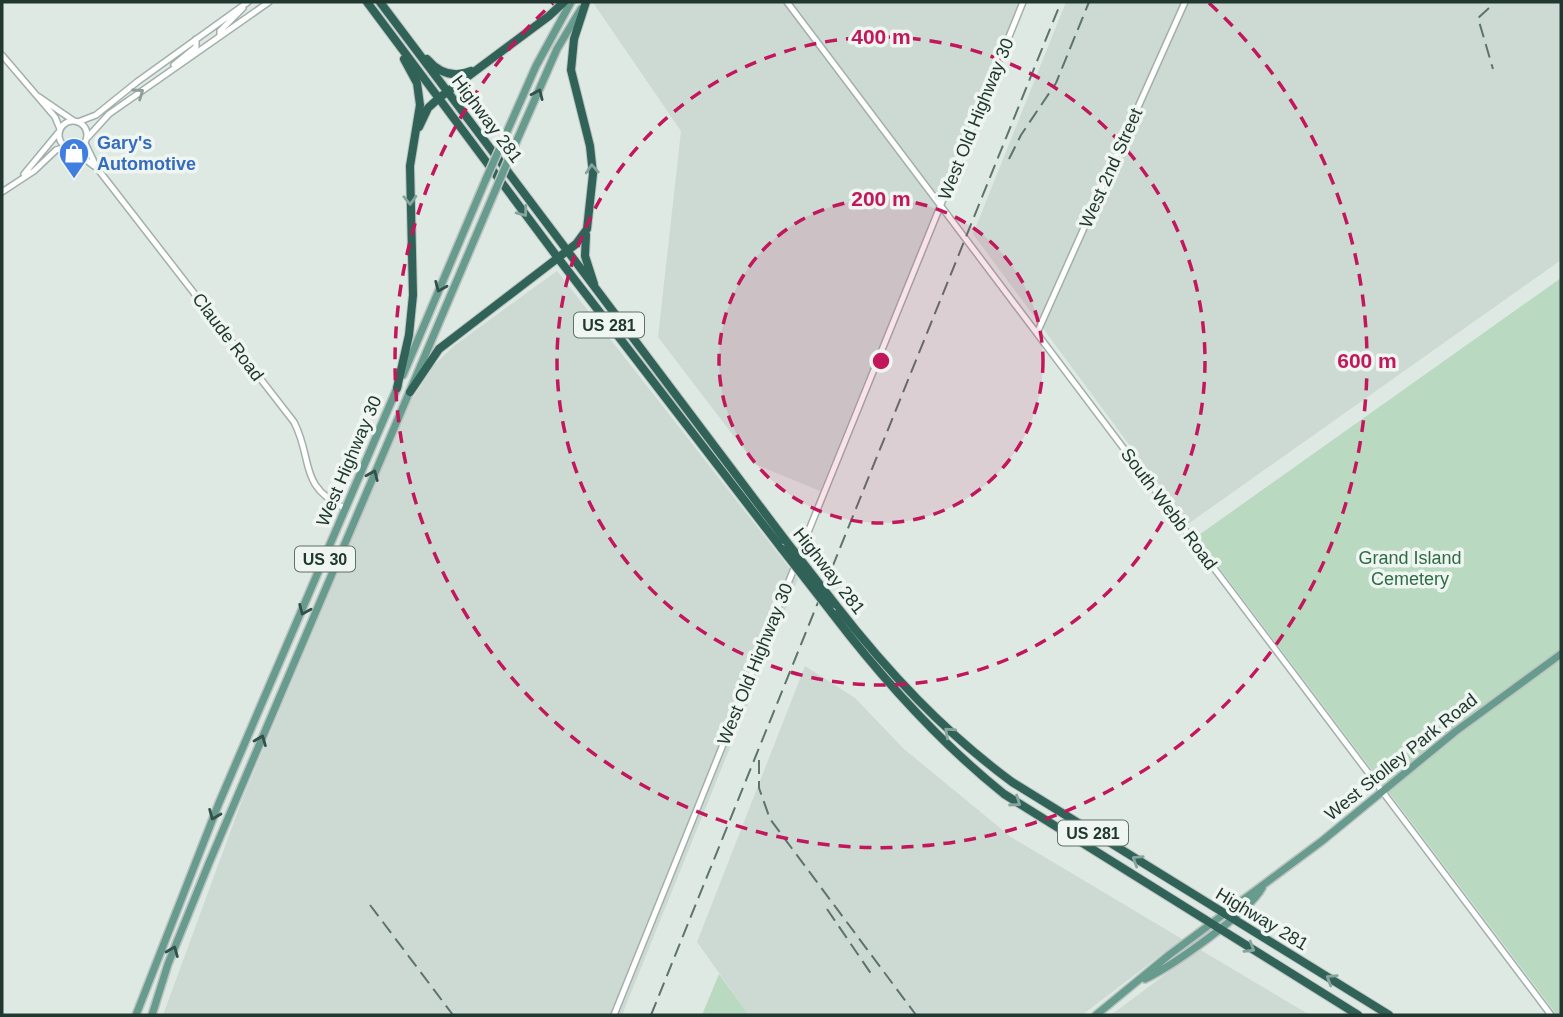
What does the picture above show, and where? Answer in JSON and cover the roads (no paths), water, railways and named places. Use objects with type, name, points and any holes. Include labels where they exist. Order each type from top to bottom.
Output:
[{"type":"highway","name":"Highway 281","points":[[366,2],[558,258],[907,706],[973,769],[1033,814],[1358,1015]]},
{"type":"highway","name":"Highway 281","points":[[380,2],[784,545]]},
{"type":"highway","points":[[416,133],[428,108],[439,98],[564,2]]},
{"type":"highway","points":[[585,3],[574,39],[571,69],[590,146],[593,174],[584,245],[588,266],[608,308]]},
{"type":"highway","points":[[397,24],[432,64],[446,73],[462,75],[489,61]]},
{"type":"highway","points":[[387,29],[417,83],[420,105],[411,150],[409,188],[413,295],[410,335],[397,388]]},
{"type":"highway","points":[[410,392],[439,349],[566,252],[587,229]]},
{"type":"highway","name":"Highway 281","points":[[833,609],[899,683],[982,760],[1040,801],[1389,1015]]},
{"type":"main road","name":"West Highway 30","points":[[136,1015],[219,803],[486,179],[536,66],[571,2]]},
{"type":"main road","name":"West Highway 30","points":[[152,1015],[194,900],[350,528],[557,49],[585,3]]},
{"type":"main road","points":[[351,497],[357,512]]},
{"type":"main road","points":[[346,509],[350,528]]},
{"type":"main road","name":"West Stolley Park Road","points":[[1096,1015],[1213,926],[1254,900],[1262,888],[1380,791],[1561,654]]},
{"type":"street","points":[[220,36],[220,31],[236,18],[248,2]]},
{"type":"street","points":[[2,192],[22,176],[64,124],[96,115],[248,2]]},
{"type":"street","points":[[22,176],[34,171],[56,150],[87,140],[109,114],[269,2]]},
{"type":"street","name":"South Webb Road","points":[[787,2],[1551,1015]]},
{"type":"street","name":"West Old Highway 30","points":[[614,1015],[1023,2]]},
{"type":"street","name":"West 2nd Street","points":[[1037,333],[1185,2]]},
{"type":"street","points":[[168,73],[196,47],[196,39]]},
{"type":"street","points":[[2,55],[55,117],[60,141],[69,148]]},
{"type":"street","points":[[37,95],[86,128],[87,140]]},
{"type":"street","name":"Claude Road","points":[[87,140],[97,168]]},
{"type":"street","name":"Claude Road","points":[[69,148],[97,168],[294,422],[302,438],[310,480],[324,496],[346,509]]},
{"type":"railway","points":[[651,1015],[1061,2]]},
{"type":"railway","points":[[1009,159],[1021,135],[1056,83],[1089,2]]},
{"type":"railway","points":[[1489,8],[1478,18],[1493,69]]},
{"type":"railway","points":[[759,760],[759,788],[770,819],[916,1015]]},
{"type":"railway","points":[[370,905],[453,1015]]},
{"type":"railway","points":[[827,909],[874,978]]},
{"type":"place","name":"Gary's Automotive","points":[[74,180]]},
{"type":"park label","name":"Grand Island Cemetery","points":[[1410,568]]}]
